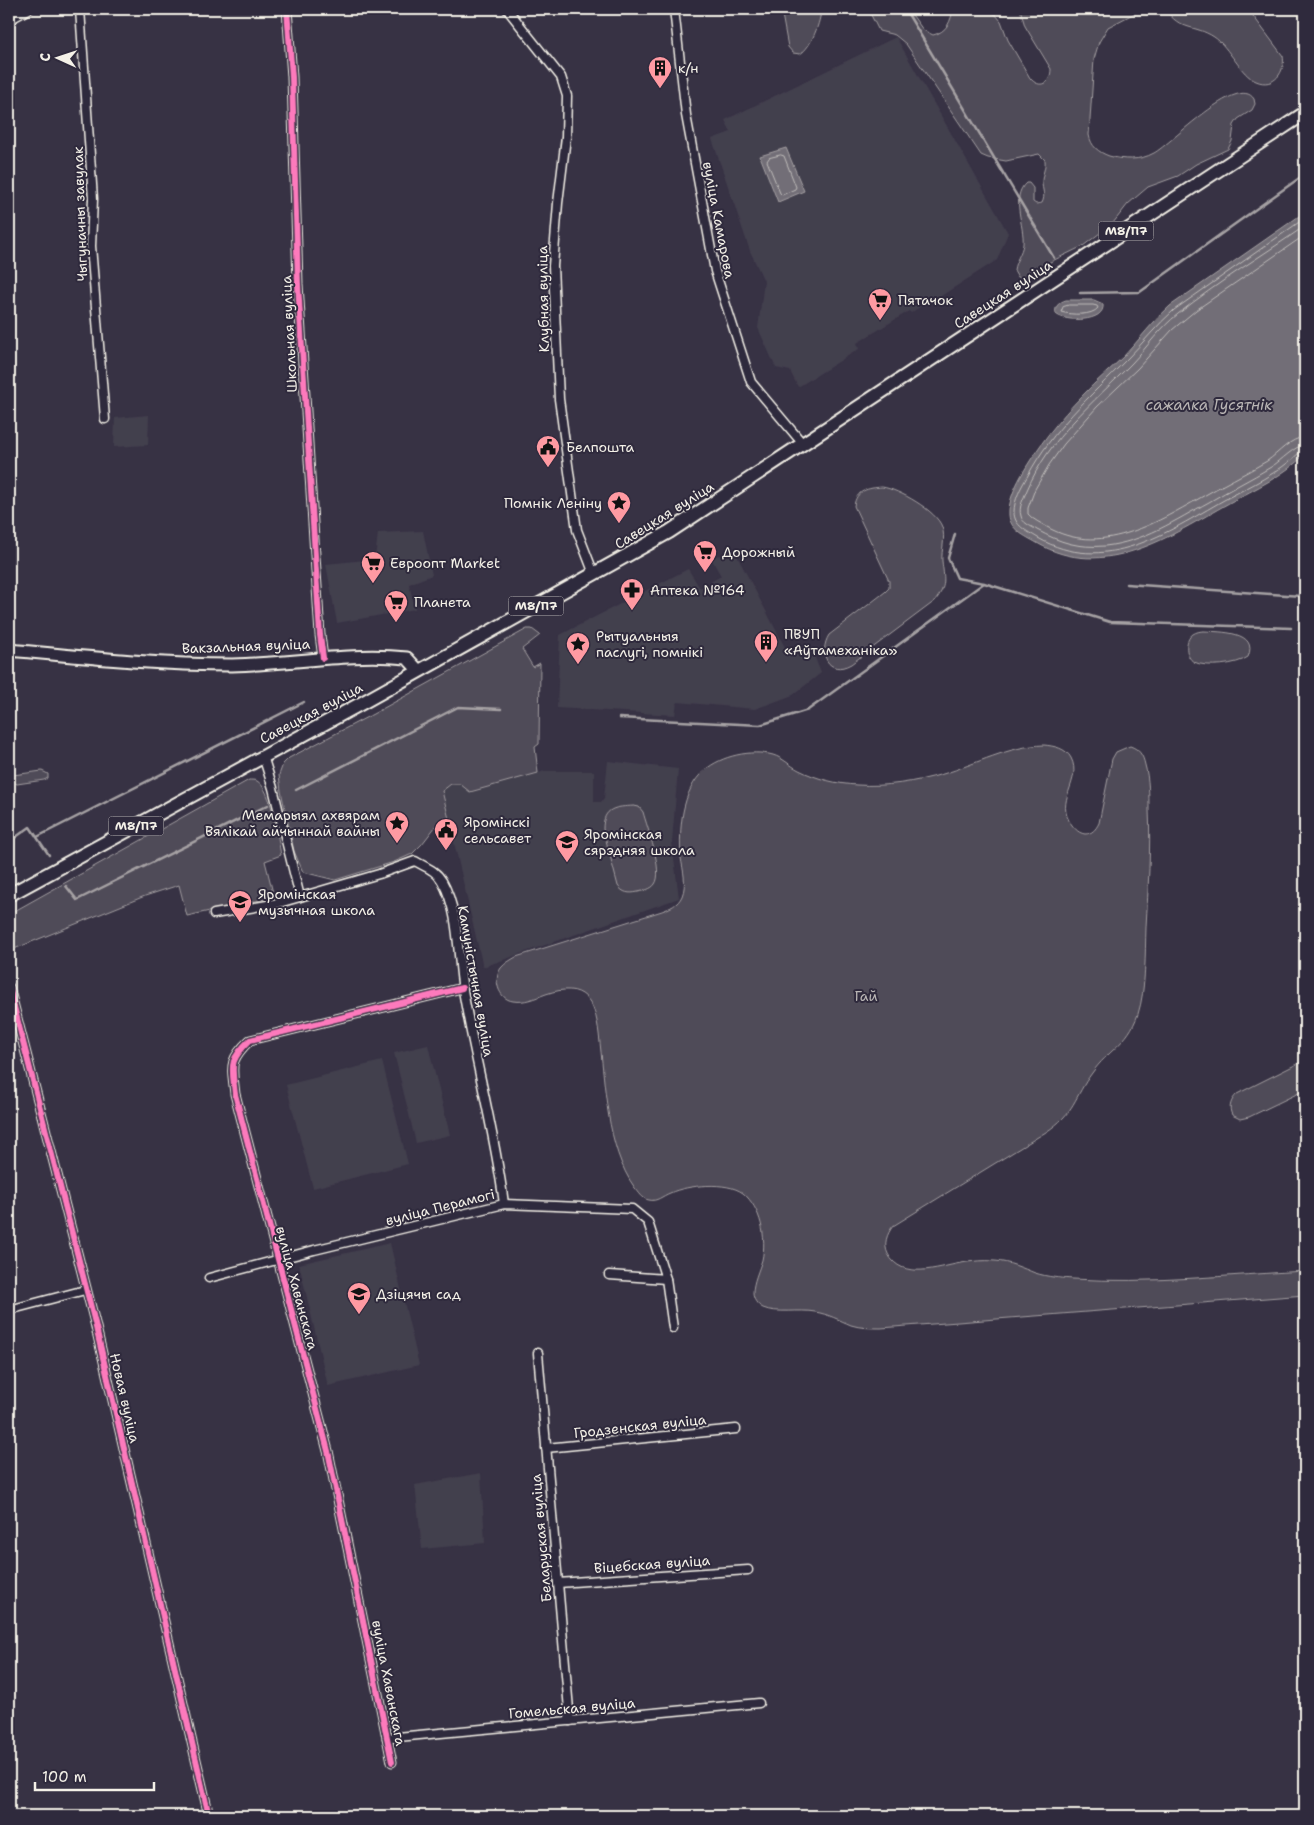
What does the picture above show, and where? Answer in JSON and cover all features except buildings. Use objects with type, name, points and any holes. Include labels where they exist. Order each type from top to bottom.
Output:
[{"type":"main road","name":"Савецкая вуліца","points":[[9,895],[669,532],[1305,113]]},
{"type":"street","points":[[9,20],[29,9]]},
{"type":"street","name":"Чыгуначны завулак","points":[[80,9],[93,199],[91,246],[105,419]]},
{"type":"street","name":"Школьная вуліца","points":[[287,9],[292,77],[298,284],[323,658]]},
{"type":"street","name":"Клубная вуліца","points":[[507,9],[561,77],[568,96],[566,137],[553,266],[559,400],[577,530],[594,574]]},
{"type":"street","name":"вуліца Камарова","points":[[674,9],[686,115],[715,271],[751,382],[803,444]]},
{"type":"street","name":"Вакзальная вуліца","points":[[9,650],[154,663],[200,664],[235,664],[382,656],[407,658],[419,671]]},
{"type":"street","points":[[263,756],[274,788],[300,897]]},
{"type":"street","name":"Камуністычная вуліца","points":[[214,914],[300,897],[416,861],[432,869],[442,881],[452,907],[462,988],[499,1164],[504,1204]]},
{"type":"street","name":"Новая вуліца","points":[[9,987],[94,1323],[209,1816]]},
{"type":"street","name":"вуліца Хаванскага","points":[[392,1762],[328,1451],[235,1094],[233,1066],[236,1053],[250,1040],[462,988]]},
{"type":"street","name":"вуліца Перамогі","points":[[209,1278],[504,1204],[632,1209],[648,1222],[666,1279],[673,1328]]},
{"type":"street","points":[[608,1274],[666,1279]]},
{"type":"street","points":[[9,1310],[85,1290]]},
{"type":"street","name":"Беларуская вуліца","points":[[538,1353],[570,1721]]},
{"type":"street","name":"Гродзенская вуліца","points":[[546,1448],[736,1429]]},
{"type":"street","name":"Віцебская вуліца","points":[[558,1583],[748,1570]]},
{"type":"street","name":"Гомельская вуліца","points":[[387,1738],[760,1704]]},
{"type":"shaded area","points":[[896,37],[1008,233],[997,260],[927,305],[924,304],[911,313],[909,311],[857,343],[859,349],[798,387],[790,371],[776,368],[758,328],[764,281],[750,251],[712,139],[731,132],[725,120]]},
{"type":"shaded area","points":[[149,415],[148,445],[114,447],[115,418]]},
{"type":"shaded area","points":[[423,531],[432,575],[409,584],[415,609],[337,623],[326,564],[375,559],[378,533]]},
{"type":"shaded area","points":[[736,554],[787,651],[810,645],[821,673],[793,695],[755,709],[677,702],[675,715],[557,708],[560,635],[688,569],[700,588],[721,576],[710,556]]},
{"type":"shaded area","name":"Яромінская сярэдняя школа","points":[[608,761],[678,769],[672,842],[679,898],[483,967],[442,791],[451,784],[460,784],[470,792],[545,771],[594,771],[594,802],[601,802],[604,798]]},
{"type":"shaded area","points":[[428,1045],[450,1135],[416,1143],[394,1053]]},
{"type":"shaded area","points":[[382,1061],[408,1164],[313,1188],[286,1085]]},
{"type":"shaded area","name":"Дзіцячы сад","points":[[390,1243],[419,1365],[328,1386],[299,1264]]},
{"type":"shaded area","points":[[481,1473],[485,1543],[422,1549],[415,1485]]},
{"type":"green space","points":[[781,9],[821,9],[815,34],[808,46],[800,54],[793,53],[788,47]]},
{"type":"green space","points":[[868,9],[908,9],[923,30],[933,35],[945,29],[953,9],[985,9],[996,15],[1001,21],[1008,40],[1030,78],[1034,82],[1041,84],[1049,78],[1051,69],[1025,26],[1020,9],[1138,9],[1133,14],[1108,27],[1099,42],[1094,59],[1089,135],[1091,142],[1098,150],[1114,157],[1137,159],[1149,156],[1163,147],[1204,113],[1234,95],[1246,93],[1254,99],[1255,104],[1252,110],[1238,119],[1234,125],[1232,141],[1228,149],[1196,164],[1178,176],[1148,187],[1128,204],[1113,223],[1083,246],[1044,265],[1026,278],[1018,277],[1014,270],[1023,244],[1019,196],[1021,189],[1026,183],[1029,183],[1033,188],[1033,202],[1036,204],[1042,203],[1044,195],[1042,179],[1045,160],[1039,154],[1006,161],[981,155],[906,44],[895,35],[879,31]]},
{"type":"green space","points":[[1165,9],[1248,9],[1283,56],[1281,73],[1268,83],[1256,81],[1245,73],[1225,47],[1214,37],[1200,30],[1182,25]]},
{"type":"green space","points":[[882,487],[907,496],[933,514],[939,521],[944,535],[942,557],[943,586],[935,601],[851,664],[836,667],[827,661],[825,656],[826,642],[829,635],[889,588],[889,581],[854,506],[860,493],[872,488]]},
{"type":"green space","points":[[527,629],[532,629],[540,635],[522,649],[533,667],[540,663],[539,744],[535,747],[538,773],[470,792],[460,784],[451,784],[442,791],[449,819],[439,822],[412,854],[394,862],[335,880],[303,872],[294,851],[281,791],[279,775],[283,764],[289,758]]},
{"type":"green space","points":[[1204,631],[1228,633],[1243,638],[1248,642],[1250,648],[1248,657],[1237,662],[1221,665],[1206,665],[1194,662],[1187,653],[1188,640],[1194,633]]},
{"type":"green space","name":"Гай","points":[[1044,745],[1063,750],[1071,758],[1074,766],[1074,775],[1066,799],[1067,816],[1076,830],[1085,834],[1094,831],[1099,823],[1112,759],[1116,752],[1130,746],[1138,751],[1143,758],[1148,787],[1150,825],[1145,971],[1138,1014],[1129,1033],[1098,1065],[1069,1111],[1056,1125],[893,1226],[886,1239],[888,1254],[894,1262],[911,1270],[931,1269],[965,1262],[991,1261],[1011,1264],[1035,1273],[1073,1279],[1160,1280],[1305,1271],[1305,1295],[881,1328],[854,1326],[815,1312],[774,1311],[763,1308],[756,1302],[753,1289],[762,1260],[763,1233],[758,1215],[749,1199],[736,1189],[707,1185],[677,1190],[655,1200],[643,1197],[625,1172],[612,1134],[597,1022],[590,1003],[585,996],[570,990],[546,994],[525,1001],[513,1001],[504,997],[498,988],[497,978],[499,972],[504,965],[516,957],[662,911],[676,904],[682,896],[684,887],[681,858],[681,823],[686,799],[697,778],[719,761],[746,753],[764,753],[777,756],[799,770],[827,781],[878,785],[911,782],[933,777],[1005,752]]},
{"type":"green space","points":[[42,771],[48,774],[48,778],[17,784],[10,781],[13,775]]},
{"type":"green space","points":[[249,780],[256,781],[267,794],[276,827],[281,855],[265,861],[274,897],[187,916],[179,885],[145,896],[14,949],[9,944],[9,915],[11,913]]},
{"type":"green space","points":[[639,807],[643,812],[656,860],[657,878],[654,886],[640,892],[629,893],[624,892],[618,886],[603,829],[605,816],[608,812],[616,808]]},
{"type":"green space","points":[[1305,1060],[1305,1090],[1249,1117],[1240,1119],[1232,1115],[1231,1104],[1237,1094]]},
{"type":"water","points":[[786,148],[804,191],[778,202],[760,156]]},
{"type":"water","name":"сажалка Гусятнік","points":[[1305,212],[1305,454],[1288,469],[1269,481],[1184,529],[1136,550],[1112,556],[1087,558],[1062,554],[1037,543],[1015,529],[1009,515],[1014,490],[1034,454],[1066,414],[1124,356],[1170,306]]},
{"type":"water","points":[[1066,300],[1094,300],[1103,304],[1102,310],[1092,318],[1075,319],[1060,317],[1056,314],[1056,307],[1059,303]]},
{"type":"waterway","points":[[905,9],[1054,258]]},
{"type":"waterway","points":[[1080,293],[1140,292],[1305,174]]},
{"type":"waterway","points":[[955,534],[948,558],[957,578],[984,583],[1110,622],[1291,628]]},
{"type":"waterway","points":[[619,718],[760,725],[808,710],[984,583]]},
{"type":"waterway","points":[[1126,584],[1301,596],[1305,591]]},
{"type":"waterway","points":[[37,837],[304,702]]},
{"type":"waterway","points":[[296,790],[458,707],[501,709]]},
{"type":"waterway","points":[[66,886],[77,900],[268,805]]},
{"type":"waterway","points":[[9,842],[30,827],[49,855]]},
{"type":"cycle path","points":[[287,9],[292,77],[298,284],[323,658]]},
{"type":"cycle path","points":[[9,987],[95,1323],[209,1816]]},
{"type":"cycle path","points":[[392,1762],[328,1451],[235,1094],[233,1064],[238,1053],[250,1040],[462,988]]},
{"type":"place","name":"к/н","points":[[660,89]]},
{"type":"place","name":"Пятачок","points":[[880,321]]},
{"type":"place","name":"Белпошта","points":[[548,468]]},
{"type":"place","name":"Помнік Леніну","points":[[619,524]]},
{"type":"place","name":"Дорожный","points":[[705,573]]},
{"type":"place","name":"Евроопт Market","points":[[373,584]]},
{"type":"place","name":"Аптека №164","points":[[632,611]]},
{"type":"place","name":"Планета","points":[[396,623]]},
{"type":"place","name":"ПВУП «Аўтамеханіка»","points":[[766,663]]},
{"type":"place","name":"Рытуальныя паслугі, помнікі","points":[[578,665]]},
{"type":"place","name":"Мемарыял ахвярам Вялікай айчыннай вайны","points":[[397,844]]},
{"type":"place","name":"Яромінскі сельсавет","points":[[446,851]]},
{"type":"place","name":"Яромінская сярэдняя школа","points":[[567,863]]},
{"type":"place","name":"Яромінская музычная школа","points":[[240,923]]},
{"type":"place","name":"Дзіцячы сад","points":[[359,1315]]}]
